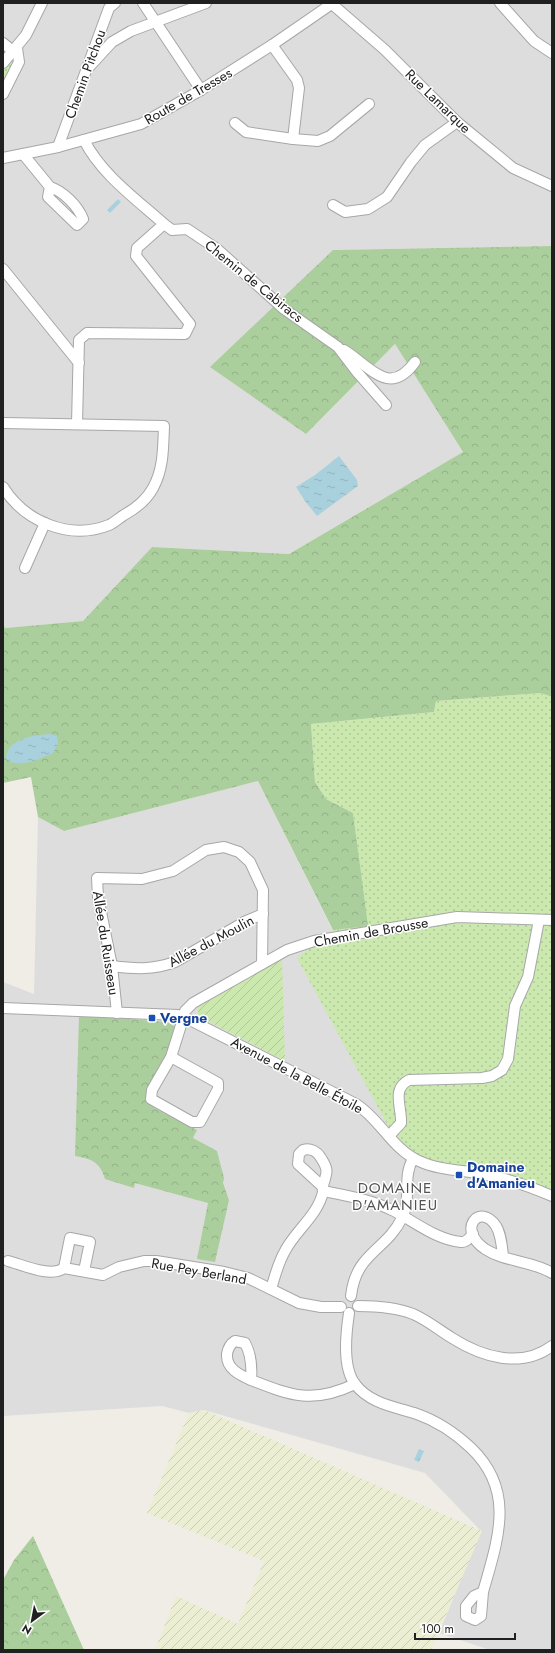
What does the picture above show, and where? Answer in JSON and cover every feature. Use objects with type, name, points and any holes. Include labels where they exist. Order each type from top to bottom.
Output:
[{"type":"street","points":[[3,63],[26,35],[42,3]]},
{"type":"street","name":"Chemin Pitchou","points":[[58,147],[109,8],[115,3]]},
{"type":"street","points":[[143,3],[201,90]]},
{"type":"street","points":[[86,70],[112,42],[131,31],[156,23],[206,3]]},
{"type":"street","points":[[500,3],[534,41],[552,53]]},
{"type":"street","name":"Route de Tresses","points":[[3,158],[58,147],[141,124],[201,90],[272,46],[333,4]]},
{"type":"street","name":"Rue Lamarque","points":[[333,4],[385,50],[457,122],[513,168],[552,186]]},
{"type":"street","points":[[3,43],[15,50],[18,62],[3,94]]},
{"type":"street","points":[[272,46],[297,80],[299,88],[293,139]]},
{"type":"street","points":[[235,123],[246,132],[318,141],[330,136],[369,104]]},
{"type":"street","points":[[333,205],[345,212],[368,210],[387,196],[425,145],[457,122]]},
{"type":"street","name":"Chemin de Cabiracs","points":[[84,140],[90,151],[106,170],[164,224],[172,230],[187,228],[217,249],[284,309],[379,375],[391,380],[399,378],[409,370],[415,362]]},
{"type":"street","points":[[23,154],[50,187]]},
{"type":"street","points":[[77,424],[79,340],[87,333],[185,334],[190,324],[136,256],[137,248],[164,224]]},
{"type":"street","points":[[3,269],[78,363]]},
{"type":"street","name":"Chemin de Cabiracs","points":[[338,347],[357,372],[386,405]]},
{"type":"street","points":[[3,423],[164,426],[162,463],[152,488],[135,509],[109,525],[85,530],[58,529],[32,517],[11,499],[3,487]]},
{"type":"street","points":[[25,568],[45,523]]},
{"type":"street","name":"Allée du Ruisseau","points":[[117,1013],[112,966],[98,897],[97,878],[142,879],[173,871],[206,850],[224,847],[239,852],[250,862],[263,890],[262,964]]},
{"type":"street","name":"Allée du Moulin","points":[[112,966],[149,969],[175,962],[246,921],[263,914]]},
{"type":"street","name":"Chemin de Brousse","points":[[183,1016],[193,1003],[287,950],[314,941],[457,917],[552,920]]},
{"type":"street","points":[[389,1136],[401,1123],[398,1094],[403,1083],[409,1080],[482,1078],[492,1076],[502,1070],[508,1059],[515,1006],[528,977],[539,920]]},
{"type":"street","name":"Avenue de la Belle Étoile","points":[[3,1008],[183,1016],[356,1104],[371,1116],[401,1150],[413,1158],[437,1167],[501,1177],[552,1196]]},
{"type":"street","points":[[171,1057],[218,1083],[218,1089],[200,1122],[192,1122],[151,1099],[152,1090],[171,1057],[183,1016]]},
{"type":"street","points":[[351,1296],[355,1279],[361,1264],[396,1230],[403,1216],[408,1202],[406,1174],[413,1158]]},
{"type":"street","points":[[271,1289],[285,1250],[305,1223],[323,1189],[373,1202],[403,1216],[435,1234],[461,1243],[467,1241],[473,1234]]},
{"type":"street","points":[[503,1256],[498,1230],[491,1220],[480,1217],[474,1219],[470,1225],[473,1234],[482,1246],[492,1253],[544,1268],[552,1273]]},
{"type":"street","points":[[64,1268],[70,1238],[90,1242],[84,1271]]},
{"type":"street","name":"Rue Pey Berland","points":[[8,1261],[45,1271],[60,1271],[64,1268],[103,1275],[119,1267],[144,1261],[156,1261],[224,1272],[248,1278],[282,1296],[300,1303],[345,1310]]},
{"type":"street","points":[[351,1296],[355,1299],[358,1306]]},
{"type":"street","points":[[351,1296],[343,1299],[345,1310],[345,1338],[348,1369],[355,1384],[374,1400],[429,1419],[449,1430],[479,1455],[497,1486],[500,1504],[500,1522],[492,1565],[483,1592]]},
{"type":"street","points":[[345,1310],[356,1311],[358,1306]]},
{"type":"street","points":[[358,1306],[381,1306],[413,1314],[467,1347],[511,1360],[526,1358],[542,1352],[552,1346]]},
{"type":"street","points":[[251,1380],[298,1396],[324,1395],[355,1384]]},
{"type":"shaded area","points":[[3,3],[552,3],[552,246],[333,250],[306,434],[395,344],[463,452],[289,554],[152,547],[83,621],[5,628],[3,623]]},
{"type":"shaded area","points":[[258,781],[332,929],[552,848],[552,1650],[490,1650],[439,1633],[481,1531],[425,1473],[204,1410],[189,1413],[162,1406],[3,1416],[3,982],[34,994],[38,817],[64,831]]},
{"type":"green space","points":[[12,61],[14,64],[3,90],[3,68]]},
{"type":"green space","points":[[552,246],[552,697],[541,693],[436,701],[434,712],[311,724],[315,782],[326,799],[353,813],[368,926],[333,930],[258,781],[64,831],[38,817],[31,777],[3,783],[3,623],[5,628],[83,621],[152,547],[289,554],[463,452],[395,344],[306,434],[210,367],[333,250]]},
{"type":"green space","points":[[541,693],[552,697],[552,1196],[437,1167],[401,1150],[297,958],[333,930],[367,926],[353,813],[326,799],[315,782],[311,724],[434,712],[436,701]]},
{"type":"green space","points":[[282,959],[285,1061],[198,1016],[198,1006]]},
{"type":"green space","points":[[79,1015],[167,1022],[176,1027],[171,1048],[148,1102],[154,1108],[197,1130],[193,1138],[217,1151],[224,1178],[223,1183],[229,1200],[215,1262],[197,1259],[208,1203],[135,1183],[134,1188],[105,1179],[98,1165],[86,1158],[75,1156]]},
{"type":"green space","points":[[204,1410],[482,1531],[431,1650],[155,1650],[176,1596],[238,1624],[264,1561],[147,1513],[189,1413]]},
{"type":"green space","points":[[33,1536],[84,1650],[3,1650],[3,1580],[14,1560]]},
{"type":"water","points":[[118,199],[121,202],[110,213],[107,210]]},
{"type":"water","points":[[339,456],[357,480],[358,486],[317,516],[296,487],[315,475]]},
{"type":"water","points":[[51,734],[57,736],[58,744],[53,753],[30,762],[23,763],[11,762],[6,759],[7,752],[16,742],[38,735]]},
{"type":"water","points":[[419,1449],[424,1451],[419,1462],[414,1460]]},
{"type":"place","name":"Vergne","points":[[152,1018]]},
{"type":"place","name":"Domaine d'Amanieu","points":[[459,1175]]},
{"type":"district","name":"DOMAINE D'AMANIEU","points":[[395,1196]]}]
